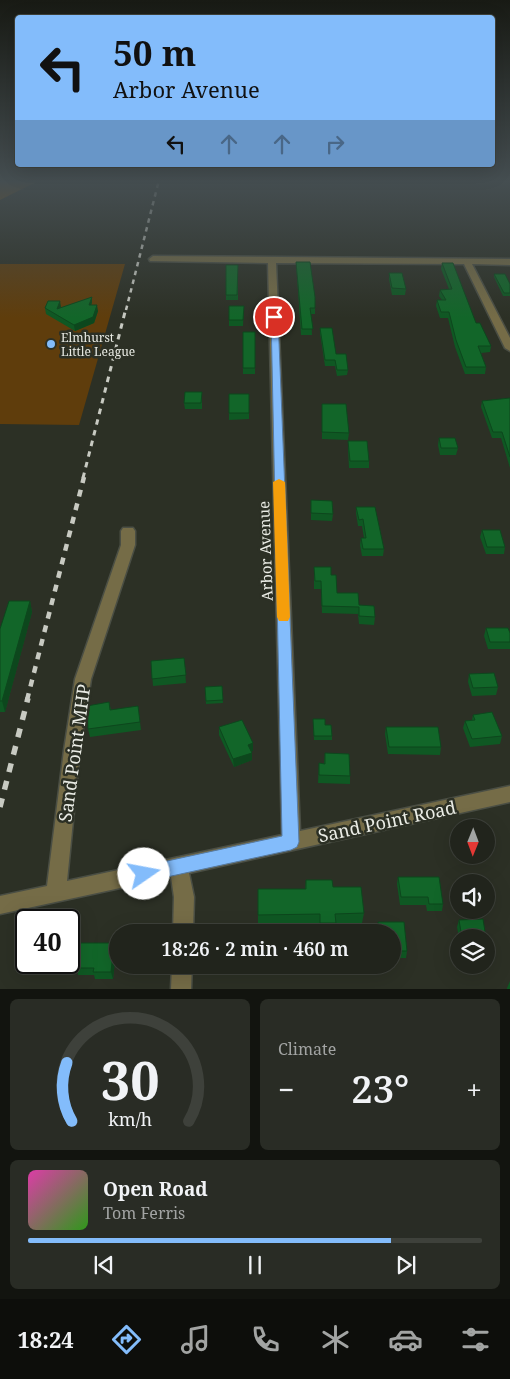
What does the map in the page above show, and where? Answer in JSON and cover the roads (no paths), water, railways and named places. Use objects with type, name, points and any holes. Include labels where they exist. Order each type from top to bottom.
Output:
[{"type":"street","points":[[153,259],[510,262]]},
{"type":"street","name":"Arbor Avenue","points":[[272,259],[291,842]]},
{"type":"street","points":[[467,262],[510,348]]},
{"type":"street","name":"Sand Point MHP","points":[[56,892],[72,750],[84,679],[128,545],[128,531]]},
{"type":"street","name":"Sand Point Road","points":[[0,905],[510,794]]},
{"type":"street","points":[[178,867],[184,897],[183,924]]},
{"type":"street","points":[[181,989],[182,974]]},
{"type":"railway","points":[[126,310],[147,226]]},
{"type":"railway","points":[[83,478],[126,308]]},
{"type":"railway","points":[[27,700],[84,477]]},
{"type":"railway","points":[[0,807],[28,698]]},
{"type":"place","name":"Elmhurst Little League","points":[[51,344]]}]
